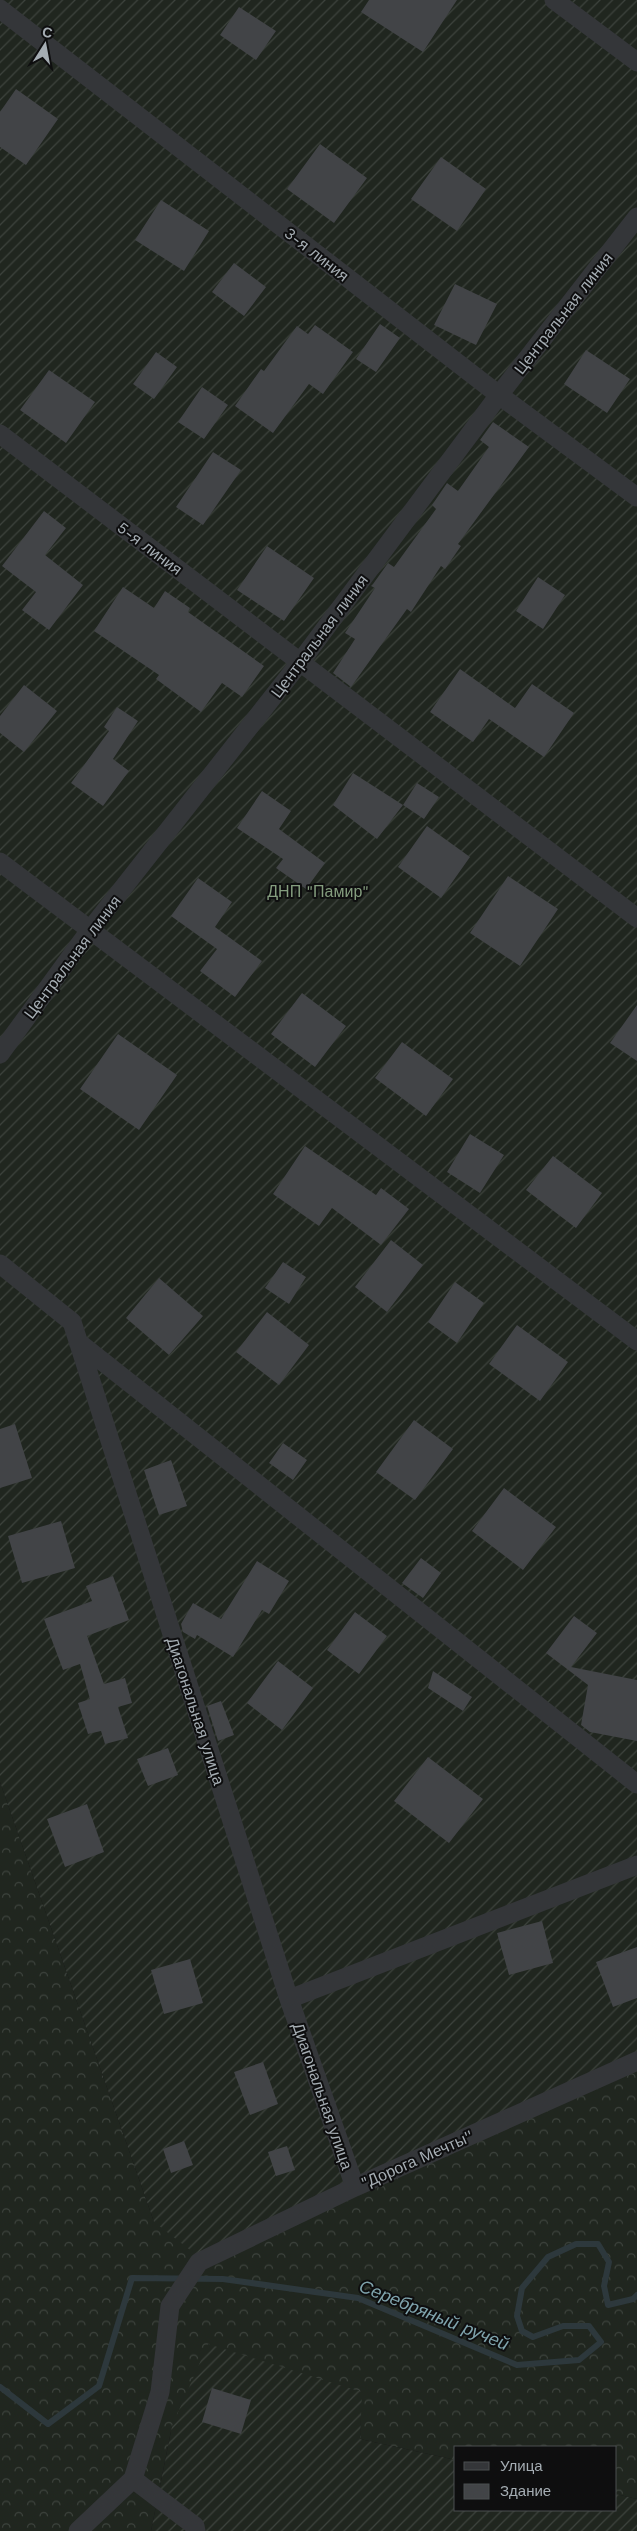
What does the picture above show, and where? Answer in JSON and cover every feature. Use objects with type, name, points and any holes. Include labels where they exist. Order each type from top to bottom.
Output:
[{"type":"street","points":[[554,0],[637,62]]},
{"type":"street","name":"3-я линия","points":[[0,9],[499,395],[637,497]]},
{"type":"street","name":"Центральная линия","points":[[0,1054],[90,930],[301,661],[499,395],[637,217]]},
{"type":"street","name":"5-я линия","points":[[0,434],[637,918]]},
{"type":"street","points":[[0,862],[637,1341]]},
{"type":"street","name":"Диагональная улица","points":[[0,1264],[72,1322],[289,2000],[355,2187]]},
{"type":"street","points":[[78,1342],[637,1784]]},
{"type":"street","points":[[289,2000],[637,1865]]},
{"type":"street","name":"\"Дорога Мечты''","points":[[133,2479],[160,2392],[170,2306],[200,2262],[355,2187],[637,2061]]},
{"type":"street","points":[[78,2531],[133,2479],[196,2526],[196,2531]]},
{"type":"green space","name":"ДНП \"Памир\"","points":[[0,0],[637,0],[637,2062],[203,2260],[154,2222],[0,1782]]},
{"type":"green space","points":[[0,1782],[154,2222],[637,2062],[637,2499],[617,2494],[617,2446],[454,2446],[454,2460],[360,2439],[361,2392],[172,2426],[151,2531],[0,2531]]},
{"type":"green space","points":[[208,2344],[362,2392],[360,2439],[454,2460],[454,2511],[617,2511],[617,2494],[637,2499],[637,2531],[151,2531],[172,2426]]},
{"type":"building","points":[[369,0],[457,0],[423,52],[361,12]]},
{"type":"building","points":[[239,7],[276,31],[256,60],[220,35]]},
{"type":"building","points":[[16,89],[58,119],[26,165],[0,147],[0,112]]},
{"type":"building","points":[[320,144],[367,178],[334,223],[287,189]]},
{"type":"building","points":[[441,157],[486,189],[457,231],[411,199]]},
{"type":"building","points":[[161,200],[209,231],[184,271],[135,240]]},
{"type":"building","points":[[234,263],[266,287],[244,316],[212,292]]},
{"type":"building","points":[[455,284],[497,304],[476,345],[434,325]]},
{"type":"building","points":[[380,324],[400,338],[376,372],[356,359]]},
{"type":"building","points":[[315,325],[353,352],[323,394],[309,384],[273,433],[235,406],[261,369],[264,371],[297,326],[308,334]]},
{"type":"building","points":[[586,350],[630,379],[607,413],[564,384]]},
{"type":"building","points":[[156,352],[177,367],[154,399],[133,384]]},
{"type":"building","points":[[49,370],[95,402],[66,443],[20,410]]},
{"type":"building","points":[[202,387],[228,405],[204,439],[178,422]]},
{"type":"building","points":[[493,422],[529,447],[458,544],[461,546],[445,569],[441,566],[411,612],[407,609],[351,687],[333,673],[355,639],[345,633],[375,588],[371,586],[388,563],[394,567],[436,509],[432,505],[447,483],[458,491],[489,447],[480,440]]},
{"type":"building","points":[[213,452],[241,470],[203,525],[176,507]]},
{"type":"building","points":[[44,511],[66,528],[45,555],[83,585],[49,630],[22,610],[36,592],[2,566]]},
{"type":"building","points":[[267,546],[314,578],[284,621],[237,590]]},
{"type":"building","points":[[538,577],[565,595],[543,629],[516,611]]},
{"type":"building","points":[[123,587],[154,608],[165,591],[190,608],[188,612],[264,666],[242,697],[222,683],[201,712],[156,679],[159,675],[94,631]]},
{"type":"building","points":[[460,669],[515,708],[532,684],[574,713],[544,757],[489,719],[473,742],[430,712]]},
{"type":"building","points":[[24,685],[57,711],[24,752],[0,733],[0,716]]},
{"type":"building","points":[[117,707],[138,721],[113,759],[129,771],[103,806],[71,783],[109,731],[104,727]]},
{"type":"building","points":[[353,773],[403,805],[377,839],[333,805]]},
{"type":"building","points":[[417,783],[439,797],[424,819],[403,805]]},
{"type":"building","points":[[262,791],[291,811],[279,829],[325,863],[306,889],[276,868],[283,859],[237,828]]},
{"type":"building","points":[[427,826],[470,857],[441,898],[398,867]]},
{"type":"building","points":[[508,876],[558,909],[520,966],[470,933]]},
{"type":"building","points":[[198,878],[232,902],[215,927],[262,961],[235,997],[200,971],[217,949],[171,916]]},
{"type":"building","points":[[302,993],[346,1026],[315,1067],[271,1034]]},
{"type":"building","points":[[637,1005],[637,1061],[610,1043]]},
{"type":"building","points":[[118,1034],[177,1075],[139,1130],[80,1089]]},
{"type":"building","points":[[402,1042],[453,1079],[426,1116],[375,1078]]},
{"type":"building","points":[[470,1134],[504,1155],[480,1193],[447,1172]]},
{"type":"building","points":[[305,1146],[376,1195],[381,1188],[409,1209],[381,1245],[332,1208],[319,1226],[273,1194]]},
{"type":"building","points":[[553,1156],[602,1193],[576,1228],[526,1190]]},
{"type":"building","points":[[391,1240],[423,1265],[387,1312],[355,1287]]},
{"type":"building","points":[[283,1262],[306,1277],[289,1304],[265,1288]]},
{"type":"building","points":[[159,1278],[203,1316],[169,1355],[126,1318]]},
{"type":"building","points":[[455,1282],[484,1303],[457,1343],[428,1322]]},
{"type":"building","points":[[267,1312],[309,1345],[279,1385],[236,1352]]},
{"type":"building","points":[[517,1325],[568,1362],[540,1401],[489,1364]]},
{"type":"building","points":[[414,1420],[453,1449],[415,1500],[376,1472]]},
{"type":"building","points":[[15,1424],[32,1478],[0,1488],[0,1429]]},
{"type":"building","points":[[283,1443],[307,1460],[293,1480],[269,1463]]},
{"type":"building","points":[[171,1460],[187,1506],[159,1515],[144,1470]]},
{"type":"building","points":[[504,1488],[556,1527],[523,1570],[472,1531]]},
{"type":"building","points":[[61,1521],[75,1568],[22,1583],[8,1536]]},
{"type":"building","points":[[421,1558],[441,1573],[423,1598],[402,1583]]},
{"type":"building","points":[[257,1561],[289,1581],[269,1614],[262,1610],[233,1657],[197,1635],[195,1639],[183,1632],[181,1624],[193,1603],[221,1619]]},
{"type":"building","points":[[113,1576],[129,1620],[87,1636],[104,1684],[125,1678],[132,1703],[118,1707],[128,1738],[105,1744],[101,1731],[88,1734],[78,1703],[90,1699],[80,1664],[63,1670],[44,1619],[92,1601],[86,1586]]},
{"type":"building","points":[[355,1612],[387,1636],[359,1674],[327,1650]]},
{"type":"building","points":[[574,1616],[597,1633],[571,1667],[637,1680],[637,1741],[590,1732],[581,1725],[588,1685],[546,1653]]},
{"type":"building","points":[[278,1661],[313,1688],[282,1730],[247,1703]]},
{"type":"building","points":[[433,1671],[472,1697],[463,1711],[428,1688]]},
{"type":"building","points":[[221,1701],[234,1735],[218,1741],[207,1706]]},
{"type":"building","points":[[168,1748],[178,1775],[148,1786],[137,1759]]},
{"type":"building","points":[[428,1757],[483,1799],[449,1843],[394,1801]]},
{"type":"building","points":[[87,1804],[104,1852],[65,1867],[47,1819]]},
{"type":"building","points":[[542,1921],[553,1963],[509,1975],[497,1933]]},
{"type":"building","points":[[637,1947],[637,1998],[613,2007],[596,1962]]},
{"type":"building","points":[[190,1959],[203,2003],[164,2014],[151,1970]]},
{"type":"building","points":[[263,2062],[278,2104],[250,2115],[234,2072]]},
{"type":"building","points":[[184,2141],[193,2165],[171,2173],[163,2149]]},
{"type":"building","points":[[287,2146],[295,2170],[276,2176],[268,2152]]},
{"type":"building","points":[[212,2388],[251,2400],[241,2434],[202,2422]]},
{"type":"waterway","name":"Серебряный ручей","points":[[0,2387],[48,2424],[99,2386],[132,2278],[223,2279],[358,2298],[517,2365],[579,2360],[601,2342],[589,2326],[563,2326],[533,2337],[522,2331],[517,2316],[522,2288],[548,2257],[576,2244],[598,2244],[609,2262],[604,2286],[608,2305],[633,2299],[637,2295]]}]
